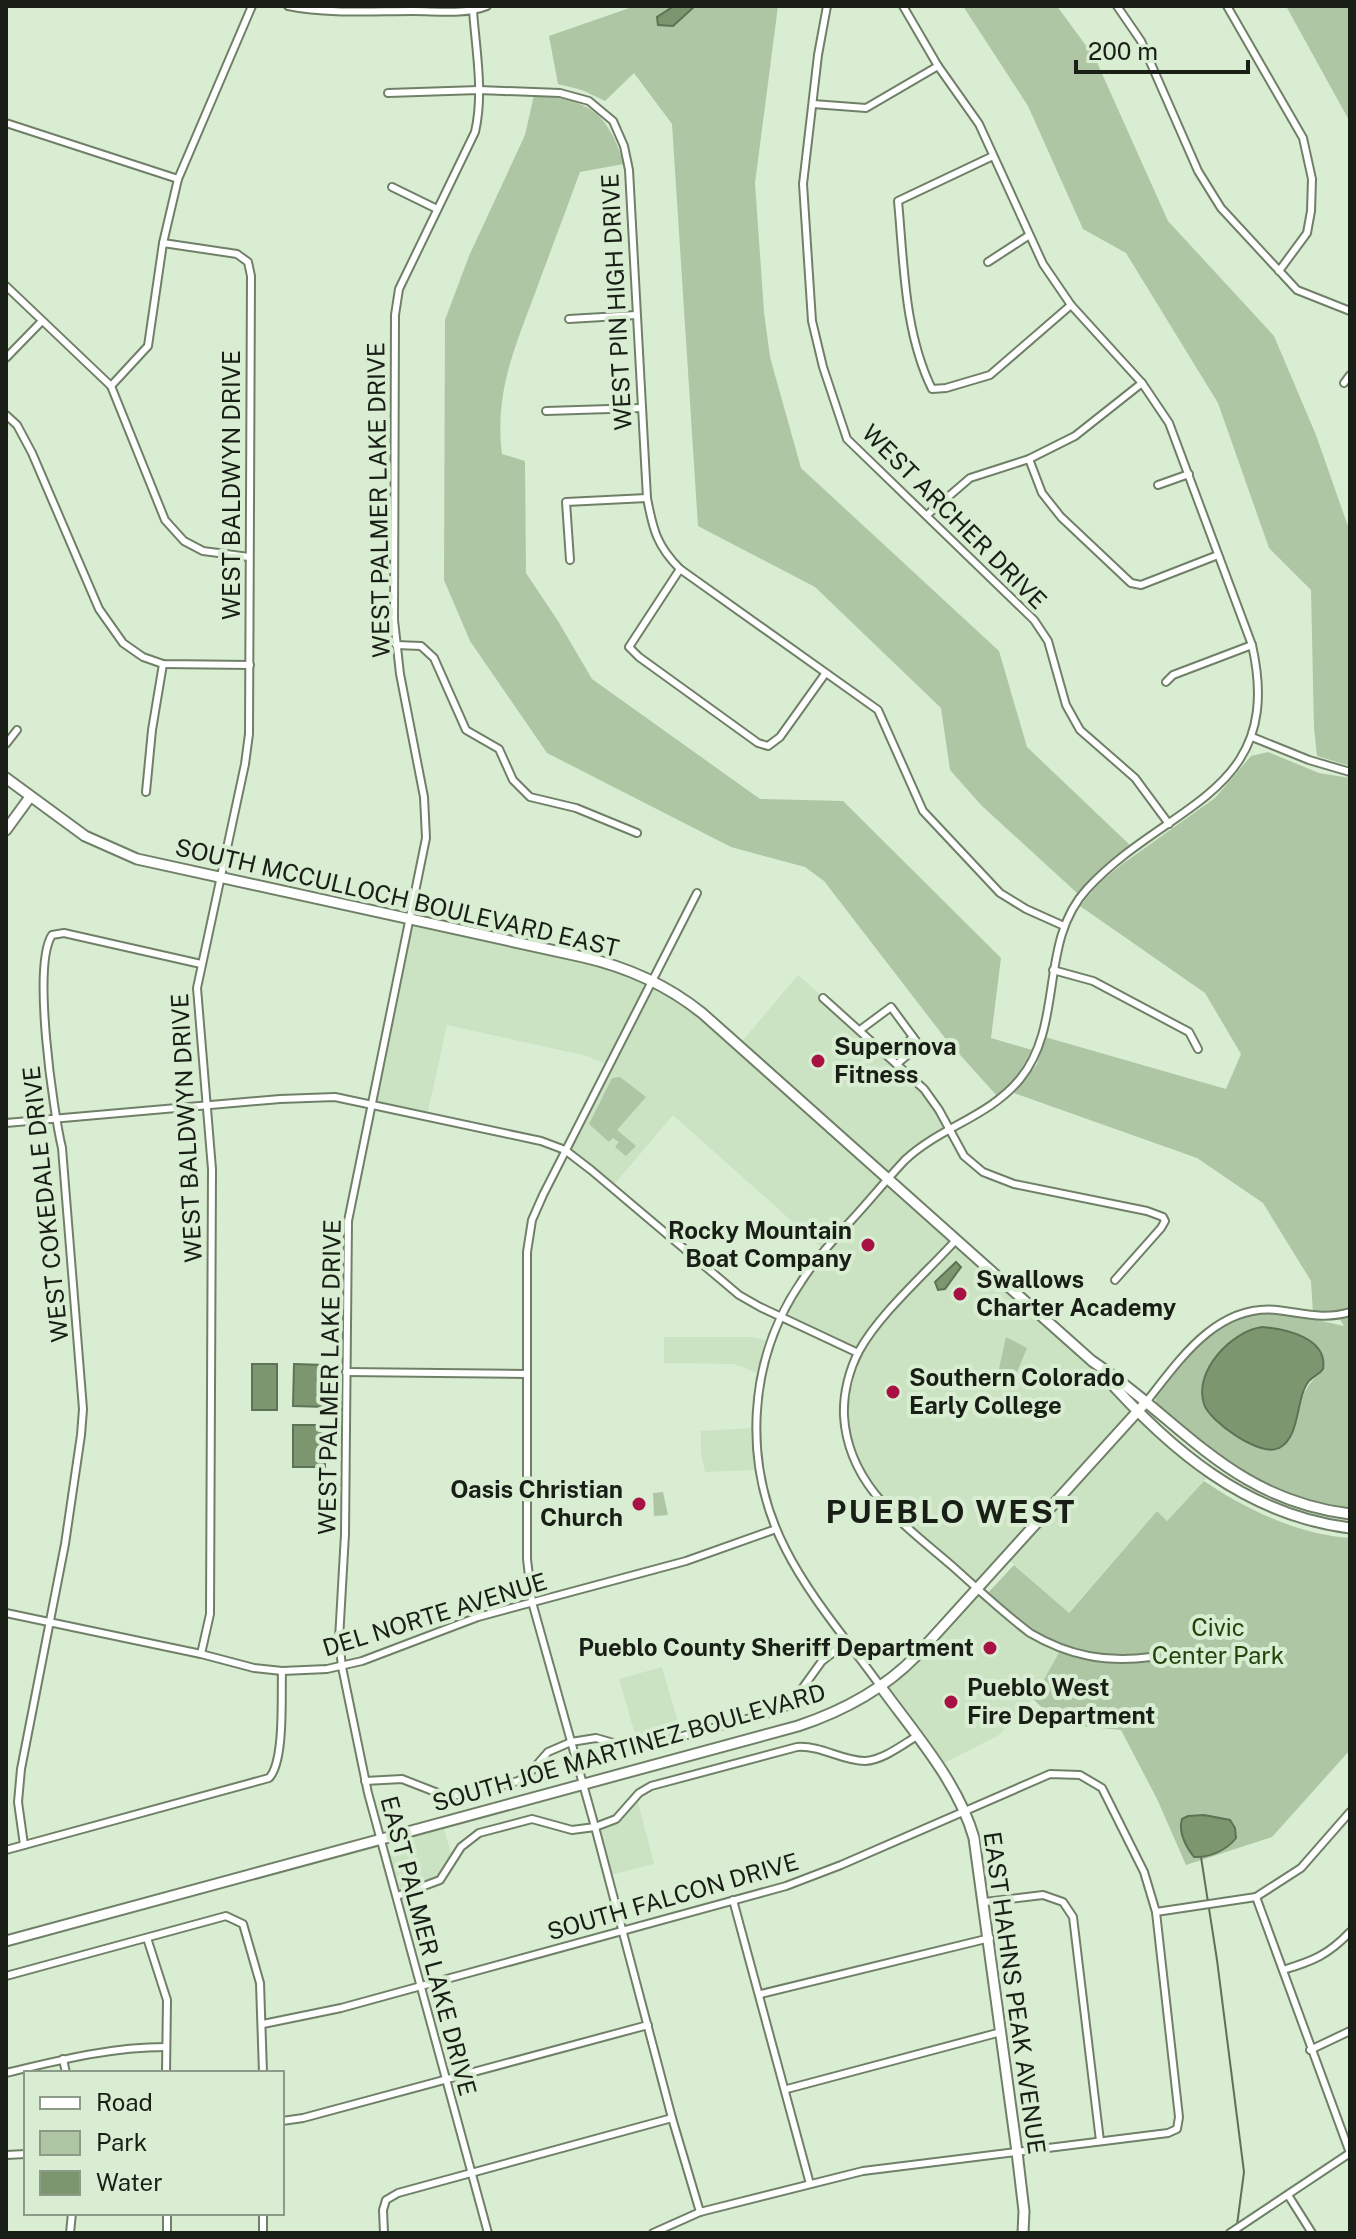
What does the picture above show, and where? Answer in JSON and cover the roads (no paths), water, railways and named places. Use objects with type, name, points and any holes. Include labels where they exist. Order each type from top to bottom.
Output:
[{"type":"main road","name":"SOUTH MCCULLOCH BOULEVARD EAST","points":[[6,778],[78,831],[115,851],[147,862],[597,960],[652,981],[702,1013],[1092,1361],[1147,1401],[1240,1478],[1298,1503],[1350,1514]]},
{"type":"main road","points":[[6,830],[30,797]]},
{"type":"main road","name":"SOUTH MCCULLOCH BOULEVARD EAST","points":[[1092,1361],[1138,1411],[1197,1463],[1242,1494],[1294,1517],[1350,1528]]},
{"type":"main road","name":"SOUTH JOE MARTINEZ BOULEVARD","points":[[6,1941],[813,1721],[857,1701],[881,1687],[916,1656],[1147,1401]]},
{"type":"main road","name":"EAST HAHNS PEAK AVENUE","points":[[881,1687],[966,1812],[977,1849],[1017,2152],[1024,2211],[1023,2233]]},
{"type":"street","points":[[111,386],[148,346],[163,243],[178,179],[252,6]]},
{"type":"street","points":[[288,6],[312,10],[473,11],[487,6]]},
{"type":"street","name":"WEST ARCHER DRIVE","points":[[827,6],[803,184],[812,321],[823,367],[847,439],[1034,620],[1048,641],[1066,705],[1080,730],[1135,778],[1169,824]]},
{"type":"street","name":"EAST HAHNS PEAK AVENUE","points":[[881,1687],[803,1578],[776,1529],[760,1476],[755,1430],[762,1371],[780,1317],[809,1270],[888,1179],[921,1147],[995,1103],[1028,1068],[1037,1051],[1045,1023],[1064,926],[1074,906],[1089,887],[1223,782],[1234,769],[1252,737],[1259,711],[1260,678],[1252,645],[1169,423],[1142,383],[1071,305],[1043,264],[979,124],[938,66],[903,6]]},
{"type":"street","points":[[1117,6],[1141,41],[1198,171],[1221,208],[1297,290],[1350,311]]},
{"type":"street","points":[[1227,6],[1303,138],[1312,179],[1307,233],[1279,271]]},
{"type":"street","name":"WEST PALMER LAKE DRIVE","points":[[342,1667],[339,1632],[345,1534],[348,1221],[423,857],[426,816],[396,645],[395,315],[399,289],[475,132],[479,90],[473,11]]},
{"type":"street","points":[[813,104],[866,108],[938,66]]},
{"type":"street","name":"WEST PIN HIGH DRIVE","points":[[388,93],[479,90],[560,93],[589,101],[613,121],[624,146],[629,170],[647,498],[654,533],[663,552],[680,569],[878,710],[923,811],[1000,893],[1064,926]]},
{"type":"street","points":[[6,123],[178,179]]},
{"type":"street","points":[[993,156],[898,201],[908,309],[932,389],[990,375],[1071,305]]},
{"type":"street","points":[[392,187],[437,209]]},
{"type":"street","points":[[988,262],[1028,236]]},
{"type":"street","name":"WEST BALDWYN DRIVE","points":[[163,243],[237,254],[248,262],[251,276],[247,753],[201,964],[197,996],[208,1106],[213,1210],[210,1614],[201,1654]]},
{"type":"street","points":[[6,286],[111,386],[165,520],[184,541],[203,551],[249,557]]},
{"type":"street","points":[[569,319],[636,315]]},
{"type":"street","points":[[6,358],[42,321]]},
{"type":"street","points":[[1344,383],[1350,375]]},
{"type":"street","points":[[927,515],[970,478],[1029,459],[1075,436],[1142,383]]},
{"type":"street","points":[[546,411],[642,408]]},
{"type":"street","points":[[6,415],[17,425],[32,453],[106,621],[132,651],[163,664],[250,665]]},
{"type":"street","points":[[1029,459],[1042,493],[1061,517],[1131,583],[1141,585],[1218,555]]},
{"type":"street","points":[[1158,485],[1189,474]]},
{"type":"street","points":[[570,560],[566,502],[647,498]]},
{"type":"street","points":[[680,569],[629,647],[746,735],[768,746],[780,737],[825,674]]},
{"type":"street","points":[[396,645],[421,646],[434,658],[466,730],[499,749],[513,780],[530,797],[576,808],[637,833]]},
{"type":"street","points":[[1166,682],[1173,675],[1252,645]]},
{"type":"street","points":[[146,792],[163,664]]},
{"type":"street","points":[[6,744],[17,730]]},
{"type":"street","points":[[1252,737],[1315,763],[1350,772]]},
{"type":"street","points":[[697,893],[565,1150],[529,1232],[527,1559],[532,1602],[700,2212]]},
{"type":"street","name":"WEST COKEDALE DRIVE","points":[[24,1845],[18,1802],[21,1769],[65,1544],[83,1409],[62,1148],[55,1119],[44,998],[44,963],[48,941],[52,935],[72,934],[201,964]]},
{"type":"street","points":[[1053,970],[1093,981],[1189,1032],[1198,1049]]},
{"type":"street","points":[[823,998],[929,1096],[969,1162],[999,1180],[1160,1214],[1165,1221],[1161,1228],[1115,1280]]},
{"type":"street","points":[[860,1030],[891,1007],[919,1045],[897,1064]]},
{"type":"street","points":[[891,1058],[913,1037]]},
{"type":"street","points":[[6,1123],[335,1097],[541,1141],[565,1150],[739,1295],[858,1353]]},
{"type":"street","points":[[956,1240],[858,1353],[847,1386],[844,1410],[847,1439],[858,1470],[885,1507],[1030,1633],[1061,1649],[1103,1659],[1151,1657]]},
{"type":"street","points":[[1147,1401],[1206,1333],[1229,1317],[1262,1309],[1322,1317],[1350,1312]]},
{"type":"street","points":[[346,1372],[527,1374]]},
{"type":"street","name":"DEL NORTE AVENUE","points":[[6,1613],[254,1668],[282,1671],[342,1667],[478,1617],[686,1561],[776,1529]]},
{"type":"street","points":[[365,1781],[402,1779],[443,1795],[464,1795],[518,1781],[528,1775],[548,1752],[571,1742],[596,1738],[634,1749],[783,1709],[796,1699],[822,1661],[848,1641]]},
{"type":"street","name":"EAST PALMER LAKE DRIVE","points":[[342,1667],[365,1781],[488,2233]]},
{"type":"street","points":[[6,1850],[256,1783],[274,1773],[278,1758],[282,1671]]},
{"type":"street","points":[[397,1896],[440,1880],[461,1847],[487,1830],[532,1819],[572,1830],[595,1827],[616,1819],[639,1793],[651,1786],[797,1747],[811,1747],[856,1760],[872,1760],[917,1736]]},
{"type":"street","name":"SOUTH FALCON DRIVE","points":[[263,2024],[341,2008],[817,1875],[1050,1774],[1080,1775],[1102,1788],[1144,1872],[1156,1912]]},
{"type":"street","points":[[653,2233],[700,2212],[863,2171],[1168,2133],[1177,2129],[1179,2117],[1156,1912],[1256,1897],[1301,1868],[1350,1812]]},
{"type":"street","points":[[985,1902],[1043,1895],[1063,1902],[1073,1917],[1100,2141]]},
{"type":"street","points":[[1230,2233],[1350,2153],[1256,1897]]},
{"type":"street","points":[[733,1900],[787,2089],[810,2184]]},
{"type":"street","points":[[6,1976],[226,1916],[235,1918],[243,1924],[260,1983],[263,2071]]},
{"type":"street","points":[[1283,1970],[1315,1960],[1332,1950],[1350,1932]]},
{"type":"street","points":[[147,1938],[167,2000],[166,2071]]},
{"type":"street","points":[[761,1994],[990,1938]]},
{"type":"street","points":[[284,2121],[446,2081],[648,2025]]},
{"type":"street","points":[[1310,2050],[1350,2031]]},
{"type":"street","points":[[787,2089],[1001,2032]]},
{"type":"street","points":[[6,2073],[126,2047],[166,2047]]},
{"type":"street","points":[[63,2059],[66,2071]]},
{"type":"street","points":[[384,2233],[386,2200],[398,2193],[672,2118]]},
{"type":"street","points":[[1288,2195],[1312,2233]]},
{"type":"water","points":[[674,6],[695,6],[673,26],[658,25],[657,17]]},
{"type":"water","points":[[956,1262],[961,1267],[945,1289],[938,1290],[935,1282]]},
{"type":"water","points":[[1262,1327],[1303,1337],[1319,1350],[1323,1358],[1323,1369],[1305,1388],[1291,1435],[1286,1443],[1271,1450],[1249,1443],[1225,1428],[1208,1411],[1202,1391],[1210,1366],[1228,1344],[1250,1330]]},
{"type":"water","points":[[252,1364],[277,1364],[277,1410],[252,1410]]},
{"type":"water","points":[[294,1364],[326,1365],[326,1407],[293,1406]]},
{"type":"water","points":[[293,1425],[325,1425],[325,1467],[293,1467]]},
{"type":"water","points":[[1204,1815],[1230,1820],[1236,1838],[1217,1852],[1194,1857],[1184,1839],[1182,1819]]},
{"type":"waterway","points":[[1201,1857],[1244,2172],[1237,2225]]},
{"type":"place","name":"Supernova Fitness","points":[[818,1061]]},
{"type":"place","name":"Rocky Mountain Boat Company","points":[[868,1245]]},
{"type":"place","name":"Swallows Charter Academy","points":[[960,1294]]},
{"type":"place","name":"Southern Colorado Early College","points":[[893,1392]]},
{"type":"place","name":"Oasis Christian Church","points":[[639,1504]]},
{"type":"place","name":"Pueblo County Sheriff Department","points":[[990,1648]]},
{"type":"place","name":"Pueblo West Fire Department","points":[[951,1702]]},
{"type":"district","name":"PUEBLO WEST","points":[[951,1512]]},
{"type":"park label","name":"Civic Center Park","points":[[1218,1642]]}]
